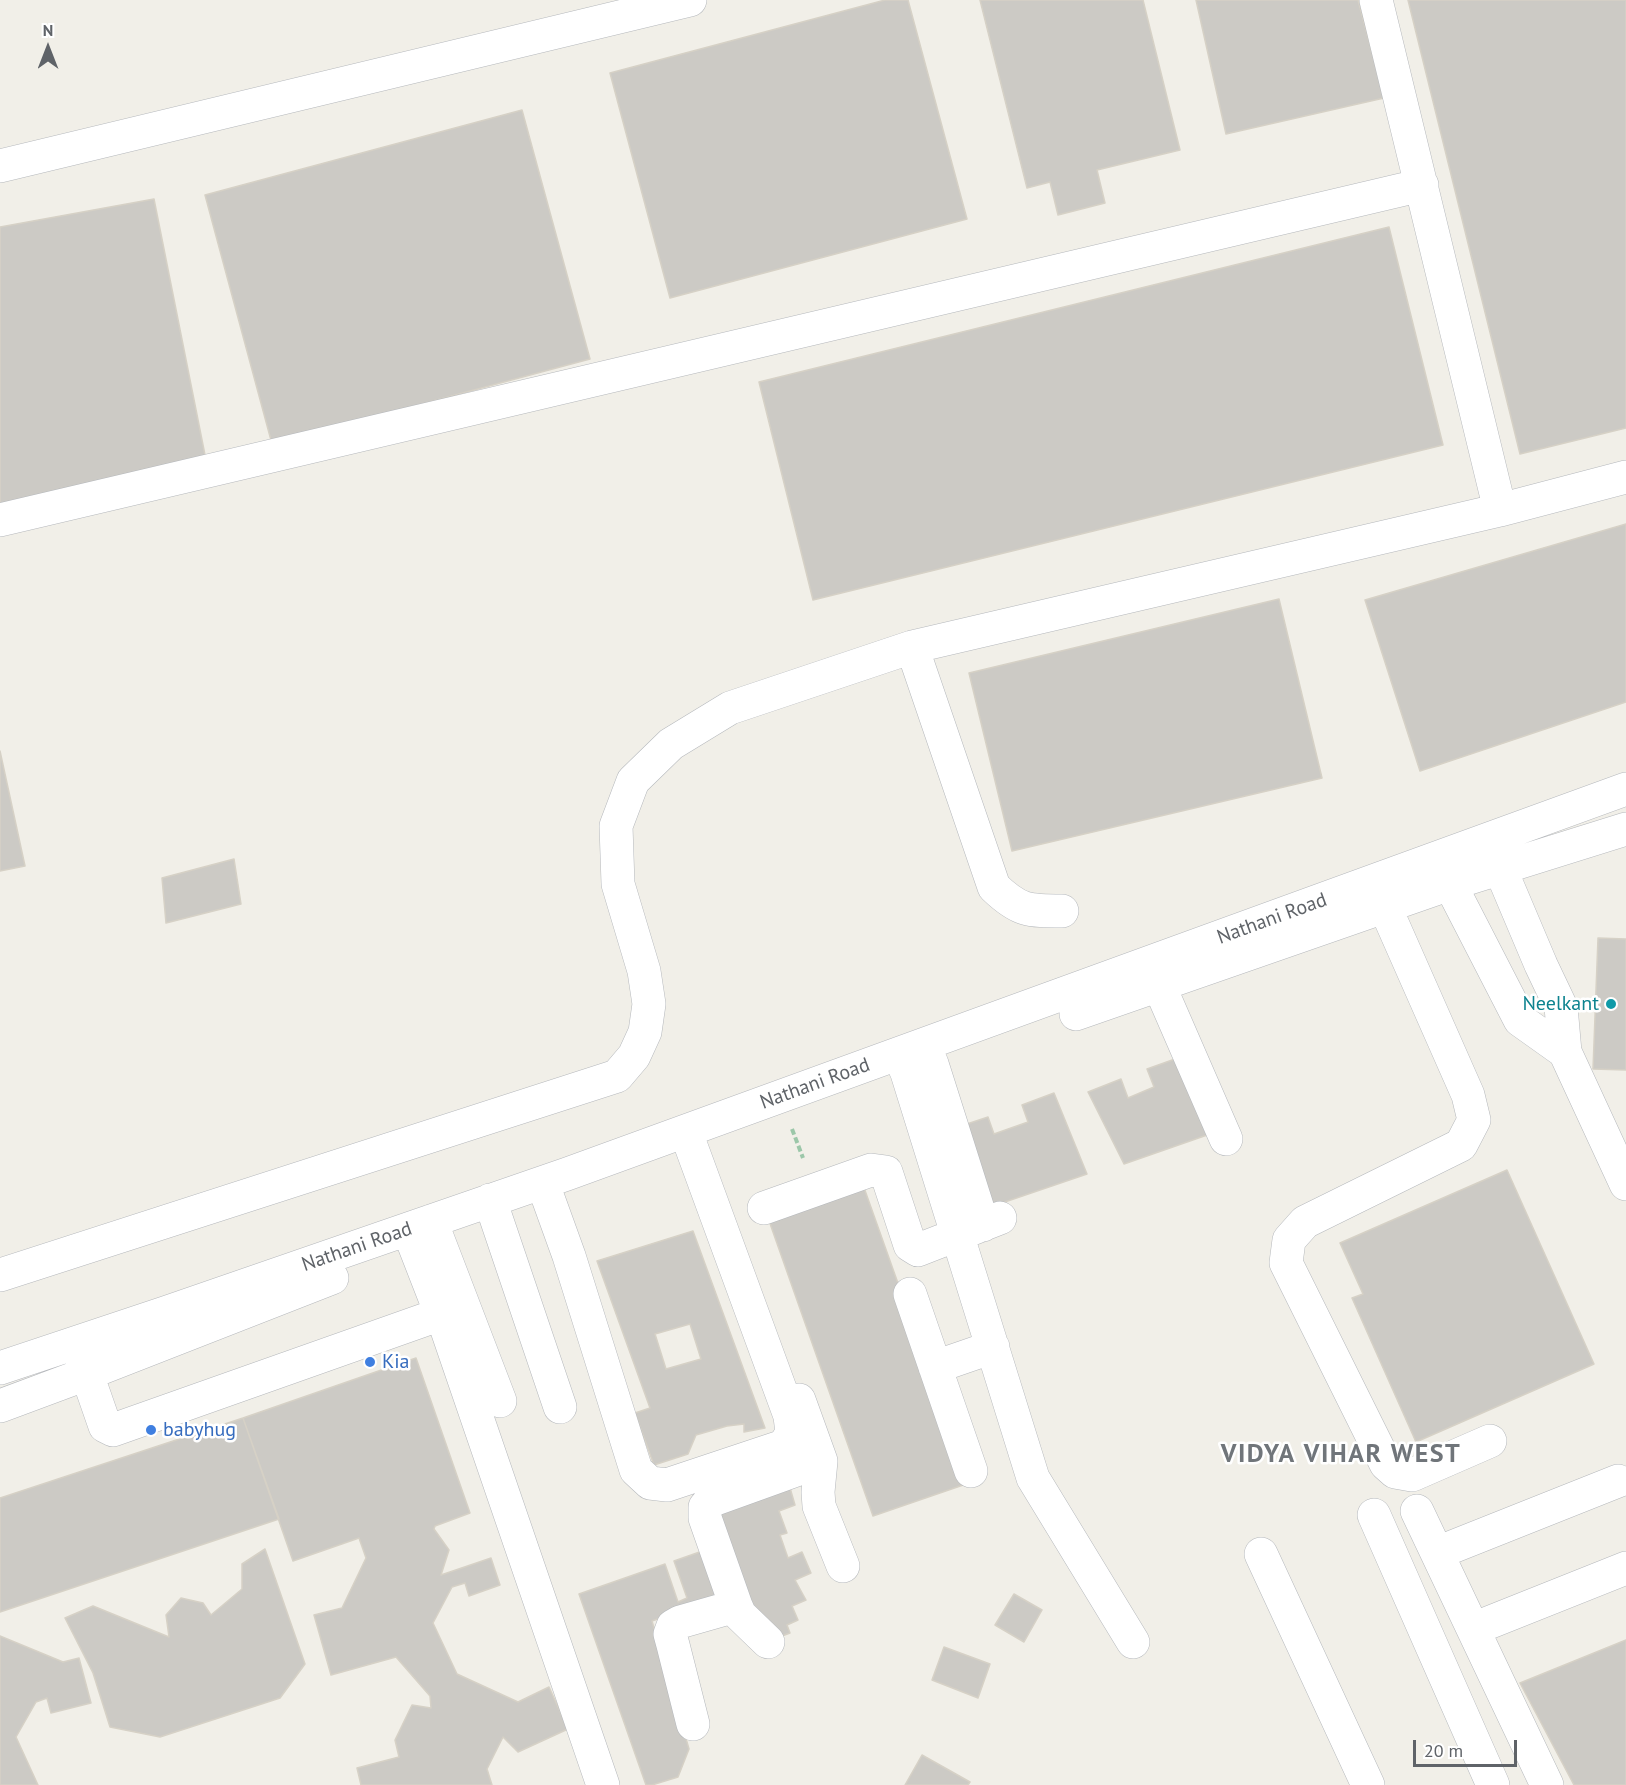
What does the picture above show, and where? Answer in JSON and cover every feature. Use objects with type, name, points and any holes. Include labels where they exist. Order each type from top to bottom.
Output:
[{"type":"street","points":[[0,166],[690,0]]},
{"type":"street","points":[[1376,0],[1500,510]]},
{"type":"street","points":[[0,520],[1422,185]]},
{"type":"street","points":[[0,1275],[617,1076],[634,1056],[645,1032],[649,1005],[644,970],[618,884],[616,826],[633,781],[671,744],[730,708],[912,647],[1500,510],[1626,477]]},
{"type":"street","points":[[912,647],[994,887],[1010,902],[1030,911],[1062,911]]},
{"type":"street","name":"Nathani Road","points":[[1169,973],[1626,789]]},
{"type":"street","name":"Nathani Road","points":[[0,1368],[423,1233],[916,1059],[1169,973],[1385,907],[1450,884],[1626,829]]},
{"type":"street","points":[[1500,868],[1561,1007],[1565,1052],[1626,1184]]},
{"type":"street","points":[[1450,884],[1520,1020],[1565,1052]]},
{"type":"street","points":[[1385,907],[1468,1095],[1474,1120],[1461,1145],[1305,1222],[1288,1240],[1286,1263],[1386,1464],[1395,1472],[1412,1475],[1490,1440]]},
{"type":"street","points":[[1169,973],[1226,1139]]},
{"type":"street","points":[[916,1059],[980,1226],[993,1347],[1033,1478],[1133,1642]]},
{"type":"street","name":"Nathani Road","points":[[493,1208],[548,1196],[786,1114],[916,1059]]},
{"type":"street","points":[[548,1196],[636,1470],[650,1483],[667,1485],[784,1446],[792,1433],[790,1416],[698,1144]]},
{"type":"street","points":[[698,1144],[821,1461],[819,1506],[843,1566]]},
{"type":"street","points":[[764,1208],[811,1177],[871,1170],[886,1172],[910,1245],[918,1250],[980,1226]]},
{"type":"street","points":[[493,1208],[560,1407]]},
{"type":"street","points":[[423,1233],[441,1314],[603,1785]]},
{"type":"street","points":[[423,1233],[500,1401]]},
{"type":"street","name":"Nathani Road","points":[[0,1406],[86,1374],[423,1233]]},
{"type":"street","points":[[910,1294],[971,1471]]},
{"type":"street","points":[[76,1343],[105,1426],[113,1430],[441,1314]]},
{"type":"street","points":[[935,1367],[993,1347]]},
{"type":"street","points":[[768,1642],[741,1615],[736,1606],[705,1518],[705,1507],[710,1501],[821,1461]]},
{"type":"street","points":[[1437,1553],[1618,1481]]},
{"type":"street","points":[[1417,1511],[1547,1785]]},
{"type":"street","points":[[1374,1515],[1494,1785]]},
{"type":"street","points":[[1261,1554],[1368,1785]]},
{"type":"street","points":[[1473,1629],[1626,1568]]},
{"type":"street","points":[[693,1724],[670,1634],[673,1626],[680,1622],[736,1606]]},
{"type":"path","points":[[786,1114],[811,1177]]},
{"type":"building","points":[[885,0],[908,0],[967,219],[670,298],[610,73]]},
{"type":"building","points":[[980,0],[1143,0],[1180,150],[1097,170],[1105,203],[1058,215],[1050,182],[1027,188]]},
{"type":"building","points":[[1196,0],[1358,0],[1384,98],[1226,134]]},
{"type":"building","points":[[1408,0],[1626,0],[1626,428],[1520,454]]},
{"type":"building","points":[[522,110],[590,359],[272,444],[205,195]]},
{"type":"building","points":[[154,199],[206,460],[0,508],[0,227]]},
{"type":"building","points":[[1389,227],[1443,445],[813,600],[759,382]]},
{"type":"building","points":[[1626,524],[1626,702],[1420,771],[1365,600]]},
{"type":"building","points":[[1279,599],[1322,778],[1012,851],[969,673]]},
{"type":"building","points":[[0,751],[25,866],[0,871]]},
{"type":"building","points":[[234,859],[241,904],[166,923],[162,878]]},
{"type":"building","name":"Neelkant","points":[[1598,938],[1626,939],[1626,1070],[1593,1069]]},
{"type":"building","points":[[1175,1059],[1210,1134],[1124,1164],[1088,1092],[1121,1079],[1128,1098],[1154,1087],[1147,1069]]},
{"type":"building","points":[[1054,1093],[1087,1174],[993,1206],[961,1126],[988,1117],[994,1134],[1028,1122],[1022,1105]]},
{"type":"building","points":[[1507,1170],[1594,1364],[1416,1442],[1352,1298],[1363,1294],[1340,1243]]},
{"type":"building","points":[[862,1182],[969,1483],[873,1516],[767,1215]]},
{"type":"building","points":[[693,1231],[765,1428],[744,1432],[744,1424],[727,1426],[696,1435],[688,1454],[654,1465],[635,1413],[650,1408],[597,1261]],"holes":[[[690,1324],[701,1359],[666,1369],[655,1334]]]},
{"type":"building","points":[[416,1358],[470,1513],[435,1526],[434,1529],[449,1550],[441,1575],[491,1558],[500,1585],[469,1596],[465,1583],[452,1587],[433,1623],[457,1674],[518,1702],[549,1687],[568,1729],[518,1752],[503,1737],[487,1769],[492,1785],[361,1785],[357,1768],[399,1757],[395,1740],[412,1705],[431,1708],[430,1696],[396,1657],[331,1675],[314,1615],[342,1608],[366,1558],[359,1538],[293,1561],[243,1418]]},
{"type":"building","points":[[243,1418],[279,1519],[0,1612],[0,1498]]},
{"type":"building","points":[[788,1481],[795,1505],[779,1511],[787,1533],[780,1535],[788,1558],[802,1552],[811,1573],[795,1580],[806,1600],[792,1606],[798,1620],[787,1625],[790,1633],[774,1639],[741,1598],[709,1515]]},
{"type":"building","points":[[711,1548],[727,1595],[652,1621],[689,1749],[678,1777],[646,1785],[579,1594],[665,1564],[678,1602],[687,1598],[674,1561]]},
{"type":"building","points":[[265,1549],[305,1664],[280,1698],[160,1737],[110,1727],[93,1673],[65,1618],[93,1606],[169,1637],[166,1615],[181,1598],[203,1603],[211,1615],[242,1589],[242,1564]]},
{"type":"building","points":[[1014,1594],[1042,1610],[1024,1642],[995,1625]]},
{"type":"building","points":[[0,1636],[63,1662],[79,1658],[91,1703],[51,1713],[47,1698],[36,1702],[16,1737],[38,1785],[0,1785]]},
{"type":"building","points":[[1626,1640],[1626,1785],[1574,1785],[1520,1683]]},
{"type":"building","points":[[944,1647],[990,1664],[978,1698],[932,1680]]},
{"type":"building","points":[[922,1755],[970,1782],[968,1785],[905,1785]]},
{"type":"place","name":"Neelkant","points":[[1611,1004]]},
{"type":"place","name":"Kia","points":[[370,1362]]},
{"type":"place","name":"babyhug","points":[[151,1430]]},
{"type":"district","name":"VIDYA VIHAR WEST","points":[[1341,1455]]}]
